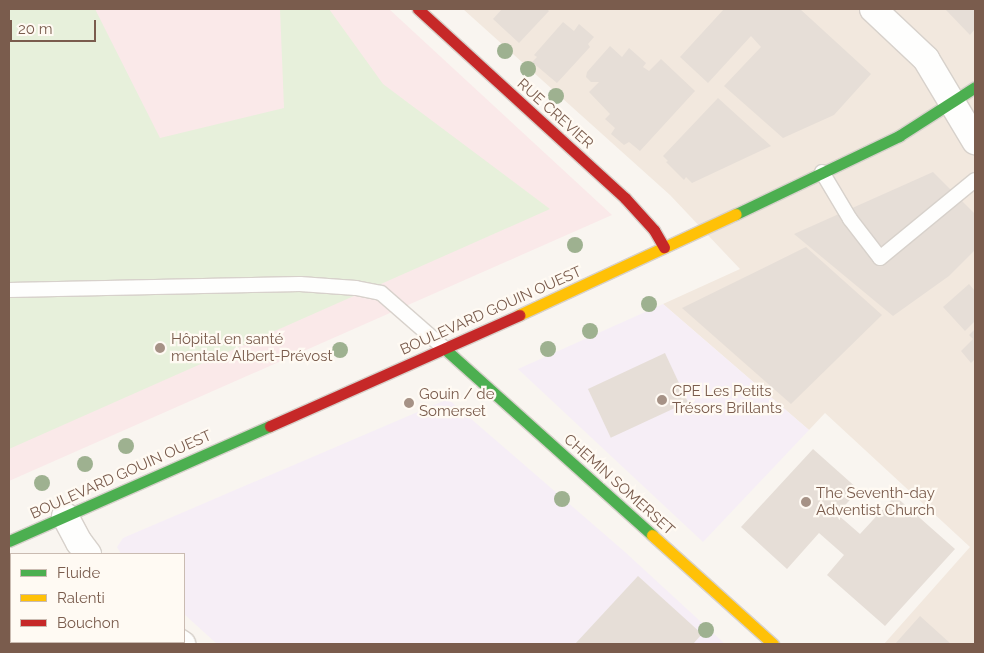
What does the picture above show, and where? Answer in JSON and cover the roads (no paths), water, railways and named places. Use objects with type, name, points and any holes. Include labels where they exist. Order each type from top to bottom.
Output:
[{"type":"street","name":"RUE CREVIER","points":[[418,9],[625,198],[654,230],[664,247]]},
{"type":"street","points":[[873,9],[926,59],[975,141]]},
{"type":"street","name":"BOULEVARD GOUIN OUEST","points":[[9,541],[444,349],[664,247],[899,136],[975,88]]},
{"type":"street","name":"CHEMIN SOMERSET","points":[[444,349],[773,644]]},
{"type":"street","points":[[65,516],[87,553]]},
{"type":"lane","points":[[822,172],[850,220],[880,258],[975,180]]},
{"type":"lane","points":[[9,290],[300,284],[356,288],[381,293],[444,349]]},
{"type":"place","name":"Hôpital en santé mentale Albert-Prévost","points":[[160,348]]},
{"type":"place","name":"CPE Les Petits Trésors Brillants","points":[[662,400]]},
{"type":"place","name":"Gouin / de Somerset","points":[[409,403]]},
{"type":"place","name":"The Seventh-day Adventist Church","points":[[806,502]]}]
